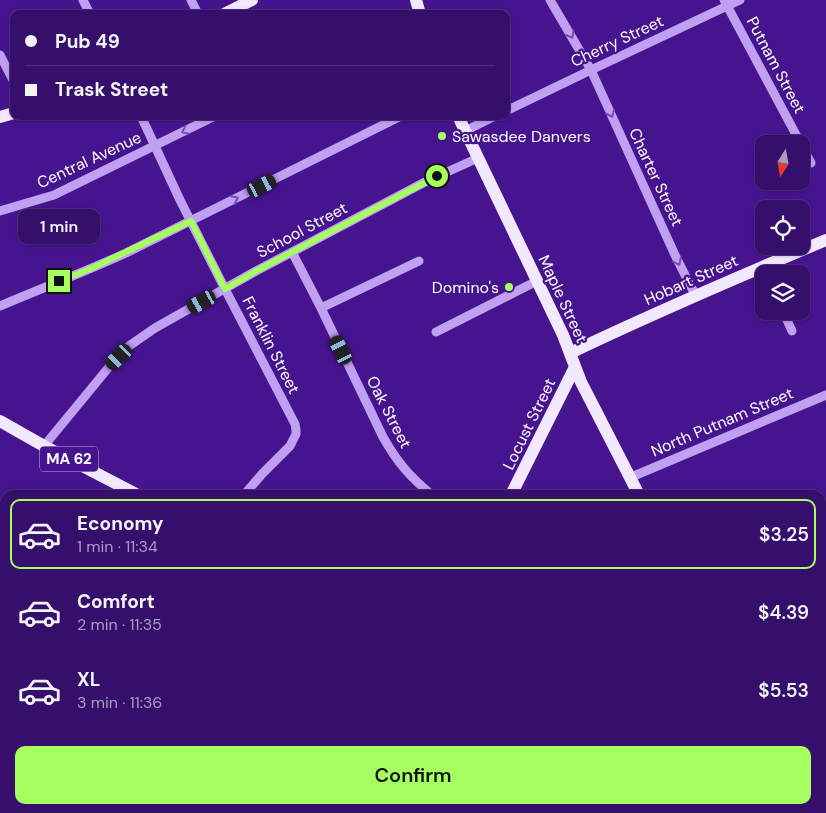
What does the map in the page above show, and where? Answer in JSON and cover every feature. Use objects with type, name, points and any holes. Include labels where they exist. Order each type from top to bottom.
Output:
[{"type":"main road","points":[[232,10],[252,0]]},
{"type":"main road","name":"Maple Street","points":[[460,120],[537,281],[581,382],[635,490]]},
{"type":"main road","name":"Hobart Street","points":[[774,265],[826,240]]},
{"type":"main road","name":"Hobart Street","points":[[570,354],[697,295],[755,273]]},
{"type":"main road","name":"Locust Street","points":[[514,490],[575,367]]},
{"type":"main road","name":"MA 62","points":[[0,421],[128,490]]},
{"type":"street","name":"Charter Street","points":[[550,0],[591,70],[675,255],[697,295]]},
{"type":"street","name":"Cherry Street","points":[[510,109],[726,3],[740,0]]},
{"type":"street","name":"Putnam Street","points":[[726,3],[796,135]]},
{"type":"street","points":[[0,55],[10,74]]},
{"type":"street","name":"Franklin Street","points":[[143,120],[225,289],[295,424],[296,434],[290,446],[248,490]]},
{"type":"street","name":"Central Avenue","points":[[0,211],[54,195],[207,120]]},
{"type":"street","points":[[0,306],[90,269],[393,120]]},
{"type":"street","points":[[465,131],[487,120]]},
{"type":"street","name":"School Street","points":[[44,446],[109,367],[129,346],[155,328],[292,252],[425,182],[478,158]]},
{"type":"street","name":"Oak Street","points":[[292,252],[383,437],[394,456],[426,490]]},
{"type":"street","points":[[321,308],[419,261]]},
{"type":"street","points":[[436,332],[537,281]]},
{"type":"street","points":[[787,320],[792,332]]},
{"type":"street","name":"North Putnam Street","points":[[629,478],[826,395]]},
{"type":"place","name":"Sawasdee Danvers","points":[[442,136]]},
{"type":"place","name":"Domino's","points":[[509,287]]},
{"type":"route","points":[[59,281],[126,253],[191,221],[225,289],[437,176]]}]
